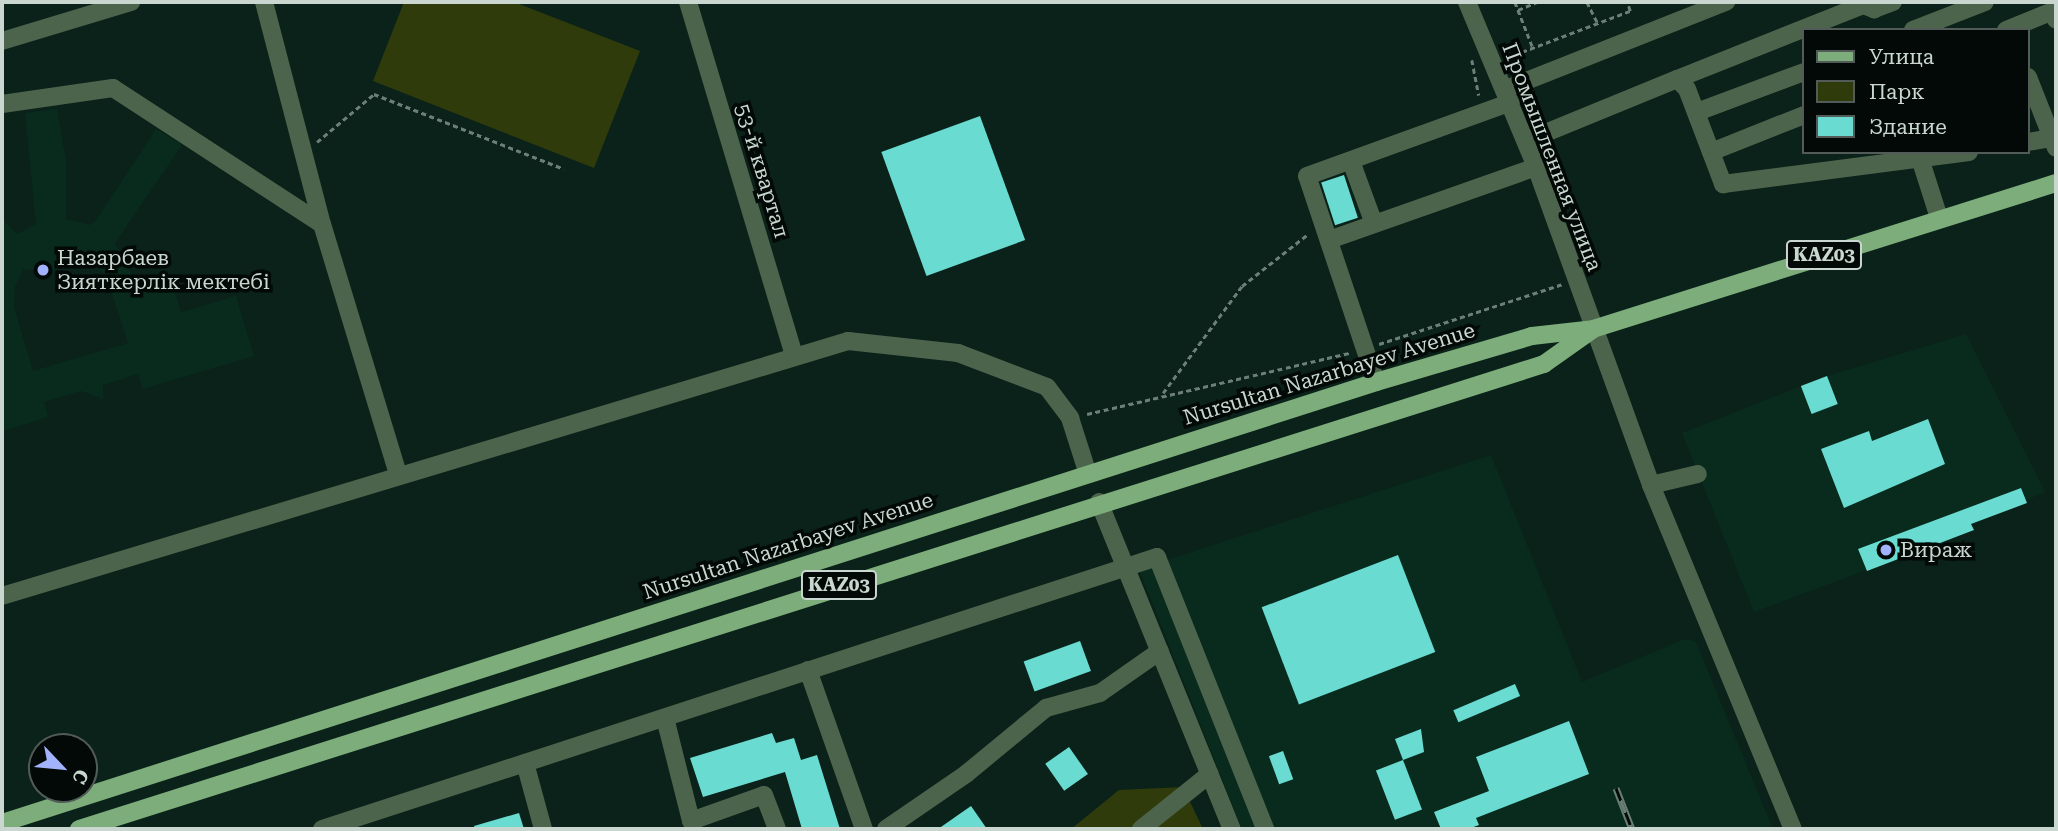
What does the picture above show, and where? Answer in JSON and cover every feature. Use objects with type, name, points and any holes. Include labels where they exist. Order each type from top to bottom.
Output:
[{"type":"main road","name":"Nursultan Nazarbayev Avenue","points":[[2,823],[1376,382],[1532,335],[1592,330],[2056,183]]},
{"type":"main road","name":"Nursultan Nazarbayev Avenue","points":[[79,829],[1099,502],[1544,364],[1592,330]]},
{"type":"main road","points":[[1088,474],[1099,502]]},
{"type":"street","points":[[2,41],[131,2]]},
{"type":"street","points":[[264,2],[322,224],[398,474]]},
{"type":"street","name":"53-й квартал","points":[[688,2],[793,353]]},
{"type":"street","name":"Промышленная улица","points":[[1467,2],[1536,167],[1592,330],[1651,485],[1793,829]]},
{"type":"street","points":[[1376,382],[1307,176],[1483,112],[1508,95],[1726,2]]},
{"type":"street","points":[[1805,28],[1863,5],[1893,2]]},
{"type":"street","points":[[1918,28],[1985,2]]},
{"type":"street","points":[[2010,28],[2053,10],[2056,20]]},
{"type":"street","points":[[1526,141],[1802,29]]},
{"type":"street","points":[[1697,112],[1802,73]]},
{"type":"street","points":[[1677,79],[1697,112],[1723,184],[1869,159],[1949,154]]},
{"type":"street","points":[[2030,82],[2055,141],[2030,142]]},
{"type":"street","points":[[2,104],[113,88],[322,224]]},
{"type":"street","points":[[1711,152],[1802,117]]},
{"type":"street","points":[[1919,157],[1939,218]]},
{"type":"street","points":[[1351,161],[1374,224]]},
{"type":"street","points":[[1326,232],[1374,224],[1536,167]]},
{"type":"street","points":[[2,596],[793,353],[848,341],[958,353],[1047,387],[1070,418],[1088,474]]},
{"type":"street","points":[[1651,485],[1699,474]]},
{"type":"street","points":[[1099,502],[1232,829]]},
{"type":"street","points":[[322,829],[377,821],[525,763],[1124,563],[1157,556],[1265,829]]},
{"type":"street","points":[[886,829],[1046,708],[1100,693],[1160,651]]},
{"type":"street","points":[[808,670],[863,829]]},
{"type":"street","points":[[665,718],[691,821],[764,795],[777,829]]},
{"type":"street","points":[[525,763],[542,829]]},
{"type":"street","points":[[1140,829],[1210,774]]},
{"type":"path","points":[[1516,2],[1533,48],[1630,12],[1627,2]]},
{"type":"path","points":[[1518,9],[1537,2]]},
{"type":"path","points":[[1587,2],[1598,24]]},
{"type":"path","points":[[1469,47],[1483,112]]},
{"type":"path","points":[[303,153],[374,94],[564,169]]},
{"type":"path","points":[[1163,393],[1242,286],[1326,232]]},
{"type":"path","points":[[1070,418],[1163,393],[1224,386],[1365,349],[1575,279]]},
{"type":"shaded area","name":"Назарбаев Зияткерлік мектебі","points":[[57,109],[66,161],[66,219],[90,225],[97,219],[156,129],[182,145],[115,243],[139,289],[171,279],[181,312],[236,296],[254,356],[143,389],[138,374],[103,385],[103,399],[81,391],[44,402],[48,417],[2,431],[2,219],[17,234],[36,224],[25,113]],"holes":[[[82,255],[106,275],[128,343],[33,371],[14,307],[15,287],[23,269],[51,273]]]},
{"type":"shaded area","points":[[1966,334],[2045,492],[1972,524],[1974,530],[1754,612],[1682,433],[1827,376]]},
{"type":"shaded area","points":[[1491,455],[1582,682],[1685,639],[1696,642],[1773,829],[1242,829],[1139,569]]},
{"type":"green space","points":[[404,2],[514,2],[640,51],[594,168],[373,81]]},
{"type":"green space","points":[[1183,787],[1203,829],[1071,829],[1119,790]]},
{"type":"building","points":[[980,116],[1025,240],[926,276],[881,152]]},
{"type":"building","points":[[1344,175],[1358,218],[1335,225],[1321,182]]},
{"type":"building","points":[[1827,376],[1838,404],[1812,414],[1801,386]]},
{"type":"building","points":[[1928,419],[1945,464],[1844,508],[1821,449],[1869,431],[1872,441]]},
{"type":"building","points":[[2021,488],[2027,503],[1971,524],[1974,530],[1867,571],[1858,549]]},
{"type":"building","points":[[1398,555],[1435,652],[1299,704],[1262,607]]},
{"type":"building","points":[[1080,641],[1091,671],[1035,692],[1024,662]]},
{"type":"building","points":[[1515,684],[1520,696],[1458,722],[1453,710]]},
{"type":"building","points":[[1569,721],[1589,774],[1476,818],[1479,825],[1468,829],[1441,829],[1434,812],[1489,791],[1476,757]]},
{"type":"building","points":[[1421,729],[1424,752],[1403,760],[1395,739]]},
{"type":"building","points":[[772,733],[776,743],[794,738],[801,760],[817,755],[840,829],[802,829],[785,772],[703,797],[690,758]]},
{"type":"building","points":[[1069,747],[1088,774],[1064,791],[1045,764]]},
{"type":"building","points":[[1283,751],[1293,779],[1279,784],[1269,756]]},
{"type":"building","points":[[1403,760],[1422,809],[1395,820],[1376,770]]},
{"type":"building","points":[[971,806],[987,829],[938,829]]},
{"type":"building","points":[[519,813],[524,829],[475,829],[474,826]]},
{"type":"railway","points":[[1616,788],[1632,829]]},
{"type":"place","name":"Назарбаев Зияткерлік мектебі","points":[[43,270]]},
{"type":"place","name":"Вираж","points":[[1886,550]]}]
